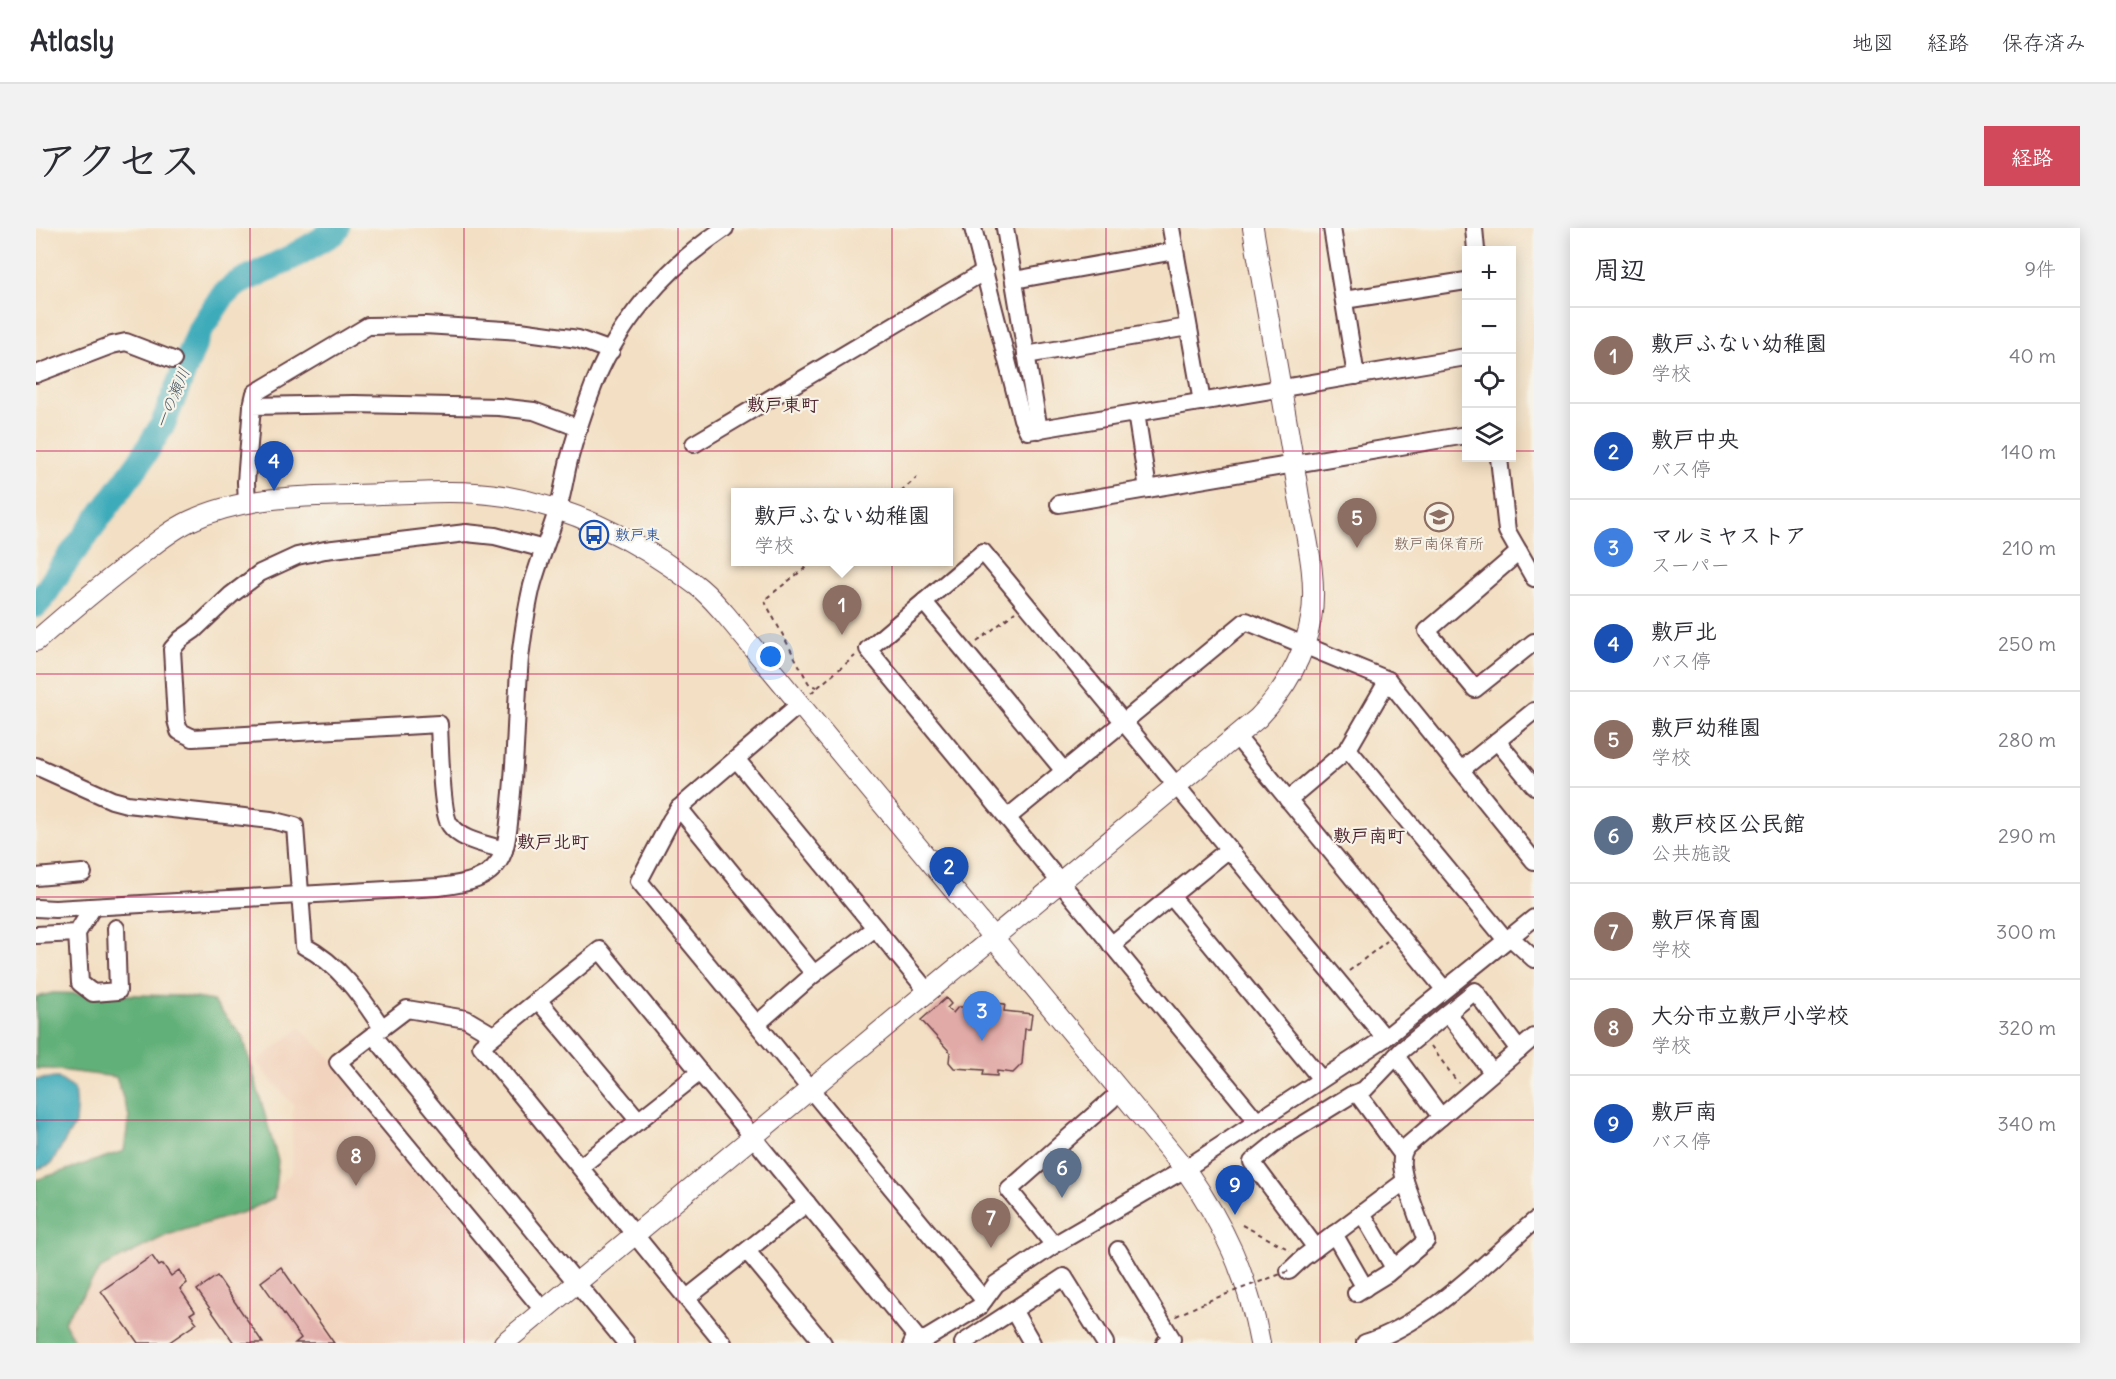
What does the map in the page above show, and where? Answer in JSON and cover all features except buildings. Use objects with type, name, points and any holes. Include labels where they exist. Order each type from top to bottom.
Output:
[{"type":"street","points":[[36,924],[48,923],[42,908],[300,897],[464,884],[482,877],[496,865],[504,850],[514,777],[524,623],[532,587],[558,508],[591,392],[629,321],[671,270],[700,245],[725,228]]},
{"type":"street","points":[[973,228],[1022,419],[1028,431],[1462,358]]},
{"type":"street","points":[[1005,228],[1039,430]]},
{"type":"street","points":[[1171,228],[1202,402]]},
{"type":"street","points":[[504,1343],[1236,736],[1275,700],[1288,680],[1304,645],[1311,619],[1312,583],[1253,228]]},
{"type":"street","points":[[1332,228],[1356,376]]},
{"type":"street","points":[[1474,228],[1476,246]]},
{"type":"street","points":[[1014,280],[1175,251]]},
{"type":"street","points":[[694,444],[985,271]]},
{"type":"street","points":[[1344,300],[1462,282]]},
{"type":"street","points":[[247,504],[246,482],[255,393],[368,326],[425,325],[520,331],[578,339],[611,351]]},
{"type":"street","points":[[1026,355],[1188,327]]},
{"type":"street","points":[[36,374],[112,345],[126,342],[174,360]]},
{"type":"street","points":[[252,406],[354,404],[499,407],[534,411],[579,428]]},
{"type":"street","points":[[1136,413],[1148,489]]},
{"type":"street","points":[[1059,504],[1462,436]]},
{"type":"street","points":[[1499,462],[1507,531],[1534,578]]},
{"type":"street","points":[[36,641],[93,591],[168,535],[212,512],[247,504],[311,496],[454,492],[503,496],[558,508],[630,540],[698,586],[725,614],[1185,1169],[1206,1199],[1229,1241],[1251,1298],[1260,1343]]},
{"type":"street","points":[[504,850],[472,840],[458,833],[449,824],[445,809],[439,724],[193,738],[179,731],[176,720],[172,649],[231,595],[260,573],[297,556],[325,549],[466,533],[495,536],[544,549]]},
{"type":"street","points":[[1257,1121],[868,650],[983,552],[1385,1038]]},
{"type":"street","points":[[1519,552],[1427,631],[1475,689],[1534,642]]},
{"type":"street","points":[[924,602],[1064,771]]},
{"type":"street","points":[[1006,818],[1246,621],[1388,680],[1534,861]]},
{"type":"street","points":[[1288,800],[1348,749],[1388,680]]},
{"type":"street","points":[[794,709],[679,808],[639,881],[984,1300]]},
{"type":"street","points":[[1461,770],[1534,711]]},
{"type":"street","points":[[1236,736],[1444,989]]},
{"type":"street","points":[[1497,741],[1534,786]]},
{"type":"street","points":[[1348,749],[1508,938],[1534,959]]},
{"type":"street","points":[[737,760],[928,992]]},
{"type":"street","points":[[36,766],[112,800],[127,804],[271,820],[295,826],[304,946],[323,956],[340,973],[362,998],[382,1028],[407,1009],[466,1020],[494,1035]]},
{"type":"street","points":[[679,808],[814,974]]},
{"type":"street","points":[[1112,945],[1229,849]]},
{"type":"street","points":[[36,877],[83,873]]},
{"type":"street","points":[[1171,896],[1321,1079]]},
{"type":"street","points":[[93,907],[77,933],[80,983],[93,993],[118,991],[116,928]]},
{"type":"street","points":[[723,1343],[481,1046],[600,950],[807,1203],[915,1341],[926,1339],[980,1307],[996,1284],[1054,1245],[1185,1169],[1385,1038],[1534,918]]},
{"type":"street","points":[[757,1024],[814,974],[875,928]]},
{"type":"street","points":[[36,935],[77,933]]},
{"type":"street","points":[[1310,1253],[1252,1162],[1283,1137],[1364,1090],[1396,1056],[1475,991],[1519,1050]]},
{"type":"street","points":[[538,1000],[639,1121]]},
{"type":"street","points":[[1448,1013],[1492,1072]]},
{"type":"street","points":[[543,1311],[338,1062],[373,1035],[626,1343]]},
{"type":"street","points":[[1402,1154],[1406,1147],[1534,1037]]},
{"type":"street","points":[[1396,1056],[1441,1117]]},
{"type":"street","points":[[580,1167],[700,1072]]},
{"type":"street","points":[[1334,1234],[1361,1290],[1394,1269],[1426,1241],[1405,1181],[1402,1154],[1357,1093]]},
{"type":"street","points":[[1054,1245],[1009,1190],[1111,1100]]},
{"type":"street","points":[[1289,1271],[1405,1181]]},
{"type":"street","points":[[687,1298],[807,1203]]},
{"type":"street","points":[[1362,1213],[1394,1269]]},
{"type":"street","points":[[1365,1343],[1404,1327],[1429,1310],[1534,1221]]},
{"type":"street","points":[[1118,1250],[1172,1339],[1165,1343]]},
{"type":"street","points":[[747,1251],[823,1343]]},
{"type":"street","points":[[963,1343],[1064,1277],[1105,1343]]},
{"type":"street","points":[[1013,1310],[1032,1343]]},
{"type":"path","points":[[906,488],[918,476]]},
{"type":"path","points":[[807,566],[764,600],[808,682],[817,687]]},
{"type":"path","points":[[965,652],[1025,604]]},
{"type":"path","points":[[807,698],[861,651],[868,650]]},
{"type":"path","points":[[1338,981],[1398,932]]},
{"type":"path","points":[[1422,1034],[1467,1095]]},
{"type":"path","points":[[1242,1225],[1310,1253]]},
{"type":"path","points":[[1162,1323],[1208,1301],[1289,1271]]},
{"type":"shaded area","points":[[300,1028],[335,1062],[530,1302],[480,1343],[62,1343],[59,1310],[84,1263],[260,1201],[292,1172],[293,1105],[256,1062]]},
{"type":"green space","points":[[53,993],[183,996],[213,1001],[243,1037],[278,1161],[274,1198],[247,1211],[167,1235],[101,1268],[64,1321],[75,1343],[36,1343],[36,1180],[124,1151],[129,1116],[116,1077],[36,1069],[36,997]]},
{"type":"water","points":[[58,1078],[74,1089],[75,1124],[51,1164],[36,1170],[36,1079]]},
{"type":"waterway","name":"一の瀬川","points":[[36,605],[139,463],[163,424],[200,330],[223,295],[238,283],[292,257],[333,233],[337,228]]},
{"type":"place","name":"敷戸北","points":[[274,491]]},
{"type":"place","name":"敷戸南保育所","points":[[1439,517]]},
{"type":"place","name":"敷戸東","points":[[594,535]]},
{"type":"place","name":"敷戸幼稚園","points":[[1357,548]]},
{"type":"place","name":"敷戸ふない幼稚園","points":[[842,635]]},
{"type":"place","name":"敷戸中央","points":[[949,897]]},
{"type":"place","name":"マルミヤストア","points":[[982,1041]]},
{"type":"place","name":"大分市立敷戸小学校","points":[[356,1186]]},
{"type":"place","name":"敷戸校区公民館","points":[[1062,1198]]},
{"type":"place","name":"敷戸南","points":[[1235,1215]]},
{"type":"place","name":"敷戸保育園","points":[[991,1248]]},
{"type":"district","name":"敷戸東町","points":[[783,405]]},
{"type":"district","name":"敷戸南町","points":[[1369,836]]},
{"type":"district","name":"敷戸北町","points":[[553,842]]}]
